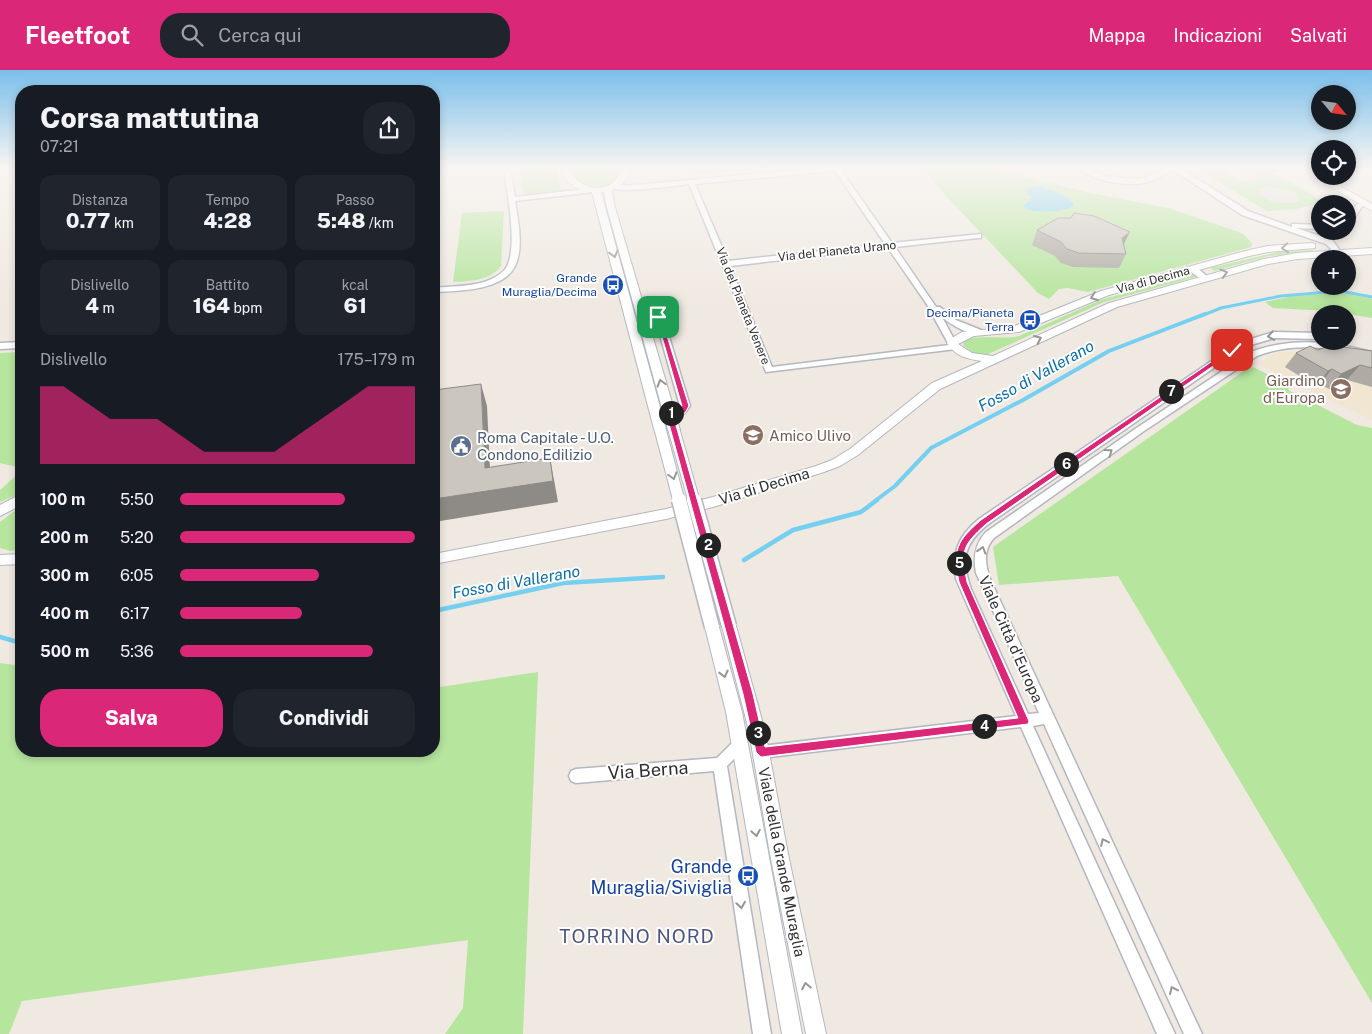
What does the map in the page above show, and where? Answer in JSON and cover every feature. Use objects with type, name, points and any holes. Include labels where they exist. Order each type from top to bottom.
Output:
[{"type":"street","points":[[440,289],[483,284],[497,279],[510,269],[513,264],[514,250],[512,213]]},
{"type":"street","points":[[601,213],[660,429],[721,626]]},
{"type":"street","name":"Viale della Grande Muraglia","points":[[613,213],[674,430],[721,626],[740,744],[792,1034]]},
{"type":"street","name":"Via del Pianeta Venere","points":[[704,213],[769,370],[952,345]]},
{"type":"street","points":[[868,213],[930,303],[952,345],[957,359],[951,378]]},
{"type":"street","points":[[1247,213],[1278,226],[1326,240],[1332,250]]},
{"type":"street","points":[[1278,226],[1311,227]]},
{"type":"street","name":"Via del Pianeta Urano","points":[[726,264],[978,236]]},
{"type":"street","name":"Via di Decima","points":[[952,345],[964,334],[978,332],[1000,334],[1015,330],[1098,295],[1263,250],[1311,250]]},
{"type":"street","name":"Via di Decima","points":[[1356,251],[1372,251]]},
{"type":"street","name":"Via di Decima","points":[[440,558],[685,509],[820,469],[836,463],[854,452],[926,393],[951,378],[1113,305],[1273,260],[1311,254]]},
{"type":"street","points":[[1193,269],[1205,278]]},
{"type":"street","name":"Via di Decima","points":[[930,303],[953,322],[978,332]]},
{"type":"street","points":[[642,317],[654,316],[660,320],[685,406],[682,411],[669,413]]},
{"type":"street","name":"Viale Città d'Europa","points":[[1166,1034],[963,582],[960,570],[962,545],[968,535],[983,522],[1241,345],[1258,339],[1281,335],[1311,336]]},
{"type":"street","points":[[1356,343],[1372,347]]},
{"type":"street","name":"Viale Città d'Europa","points":[[1193,1034],[982,574],[980,554],[987,537],[1141,429],[1257,352],[1276,346],[1302,344],[1342,348],[1372,355]]},
{"type":"street","points":[[0,346],[15,345]]},
{"type":"street","points":[[952,345],[972,356],[994,358]]},
{"type":"street","name":"Viale della Grande Muraglia","points":[[721,626],[755,720],[779,854],[816,1034]]},
{"type":"street","points":[[761,752],[1047,718]]},
{"type":"street","points":[[740,744],[720,764],[762,1034]]},
{"type":"street","name":"Via Berna","points":[[576,776],[720,764]]},
{"type":"shaded area","name":"Giardino d'Europa","points":[[1310,350],[1372,361],[1372,420],[1258,364],[1275,353]]},
{"type":"green space","points":[[462,213],[504,213],[501,266],[491,275],[485,277],[453,282]]},
{"type":"green space","points":[[962,213],[1183,213],[1243,234],[1252,243],[1251,247],[1088,292],[1068,288],[1059,289],[1049,299],[1038,293]]},
{"type":"green space","points":[[1311,250],[1311,252],[1269,256],[1214,271],[1210,268],[1278,252]]},
{"type":"green space","points":[[1191,274],[1195,275],[1195,277],[1104,302],[986,355],[973,353],[963,345],[964,341],[975,338],[1019,336],[1101,300]]},
{"type":"green space","points":[[1354,295],[1372,299],[1372,318],[1356,315],[1356,305],[1311,305],[1311,310],[1273,308],[1265,302],[1293,296]]},
{"type":"green space","points":[[15,352],[15,467],[0,463],[0,353]]},
{"type":"green space","points":[[1251,366],[1291,386],[1288,390],[1357,425],[1372,428],[1372,1003],[1118,576],[999,585],[993,547]]},
{"type":"green space","points":[[15,476],[15,496],[0,502],[0,490]]},
{"type":"green space","points":[[15,511],[15,551],[0,548],[0,522]]},
{"type":"green space","points":[[0,663],[15,665],[15,757],[440,757],[440,687],[538,672],[523,1034],[445,1034],[463,1008],[468,940],[22,1001],[9,1034],[0,1034]]},
{"type":"building","points":[[1074,213],[1094,216],[1130,232],[1122,238],[1126,254],[1079,253],[1067,249],[1061,242],[1037,230],[1058,218],[1071,218]]},
{"type":"building","points":[[1310,346],[1311,350],[1356,349],[1372,351],[1372,368],[1360,365],[1341,374],[1332,369],[1328,371],[1296,353]]},
{"type":"building","points":[[481,384],[485,468],[550,458],[553,481],[440,498],[440,389]]},
{"type":"waterway","name":"Fosso di Vallerano","points":[[1201,316],[1221,308],[1281,296],[1340,291],[1372,297]]},
{"type":"waterway","name":"Fosso di Vallerano","points":[[875,501],[895,486],[931,448],[1023,400],[1109,351],[1205,314]]},
{"type":"waterway","name":"Fosso di Vallerano","points":[[744,560],[793,530],[861,512],[877,500]]},
{"type":"waterway","name":"Fosso di Vallerano","points":[[440,610],[563,583],[663,577]]},
{"type":"waterway","name":"Fosso di Vallerano","points":[[0,637],[15,641]]},
{"type":"place","name":"Grande Muraglia/Decima","points":[[613,285]]},
{"type":"place","name":"Decima/Pianeta Terra","points":[[1030,320]]},
{"type":"place","name":"Giardino d'Europa","points":[[1341,389]]},
{"type":"place","name":"Amico Ulivo","points":[[753,435]]},
{"type":"place","name":"Roma Capitale - U.O. Condono Edilizio","points":[[461,446]]},
{"type":"place","name":"Grande Muraglia/Siviglia","points":[[748,876]]},
{"type":"district","name":"TORRINO NORD","points":[[637,936]]},
{"type":"route","points":[[658,317],[685,406],[685,409],[682,411],[669,413],[748,694],[761,752],[1024,721],[965,590],[959,561],[961,548],[966,538],[983,522],[1232,350]]}]
